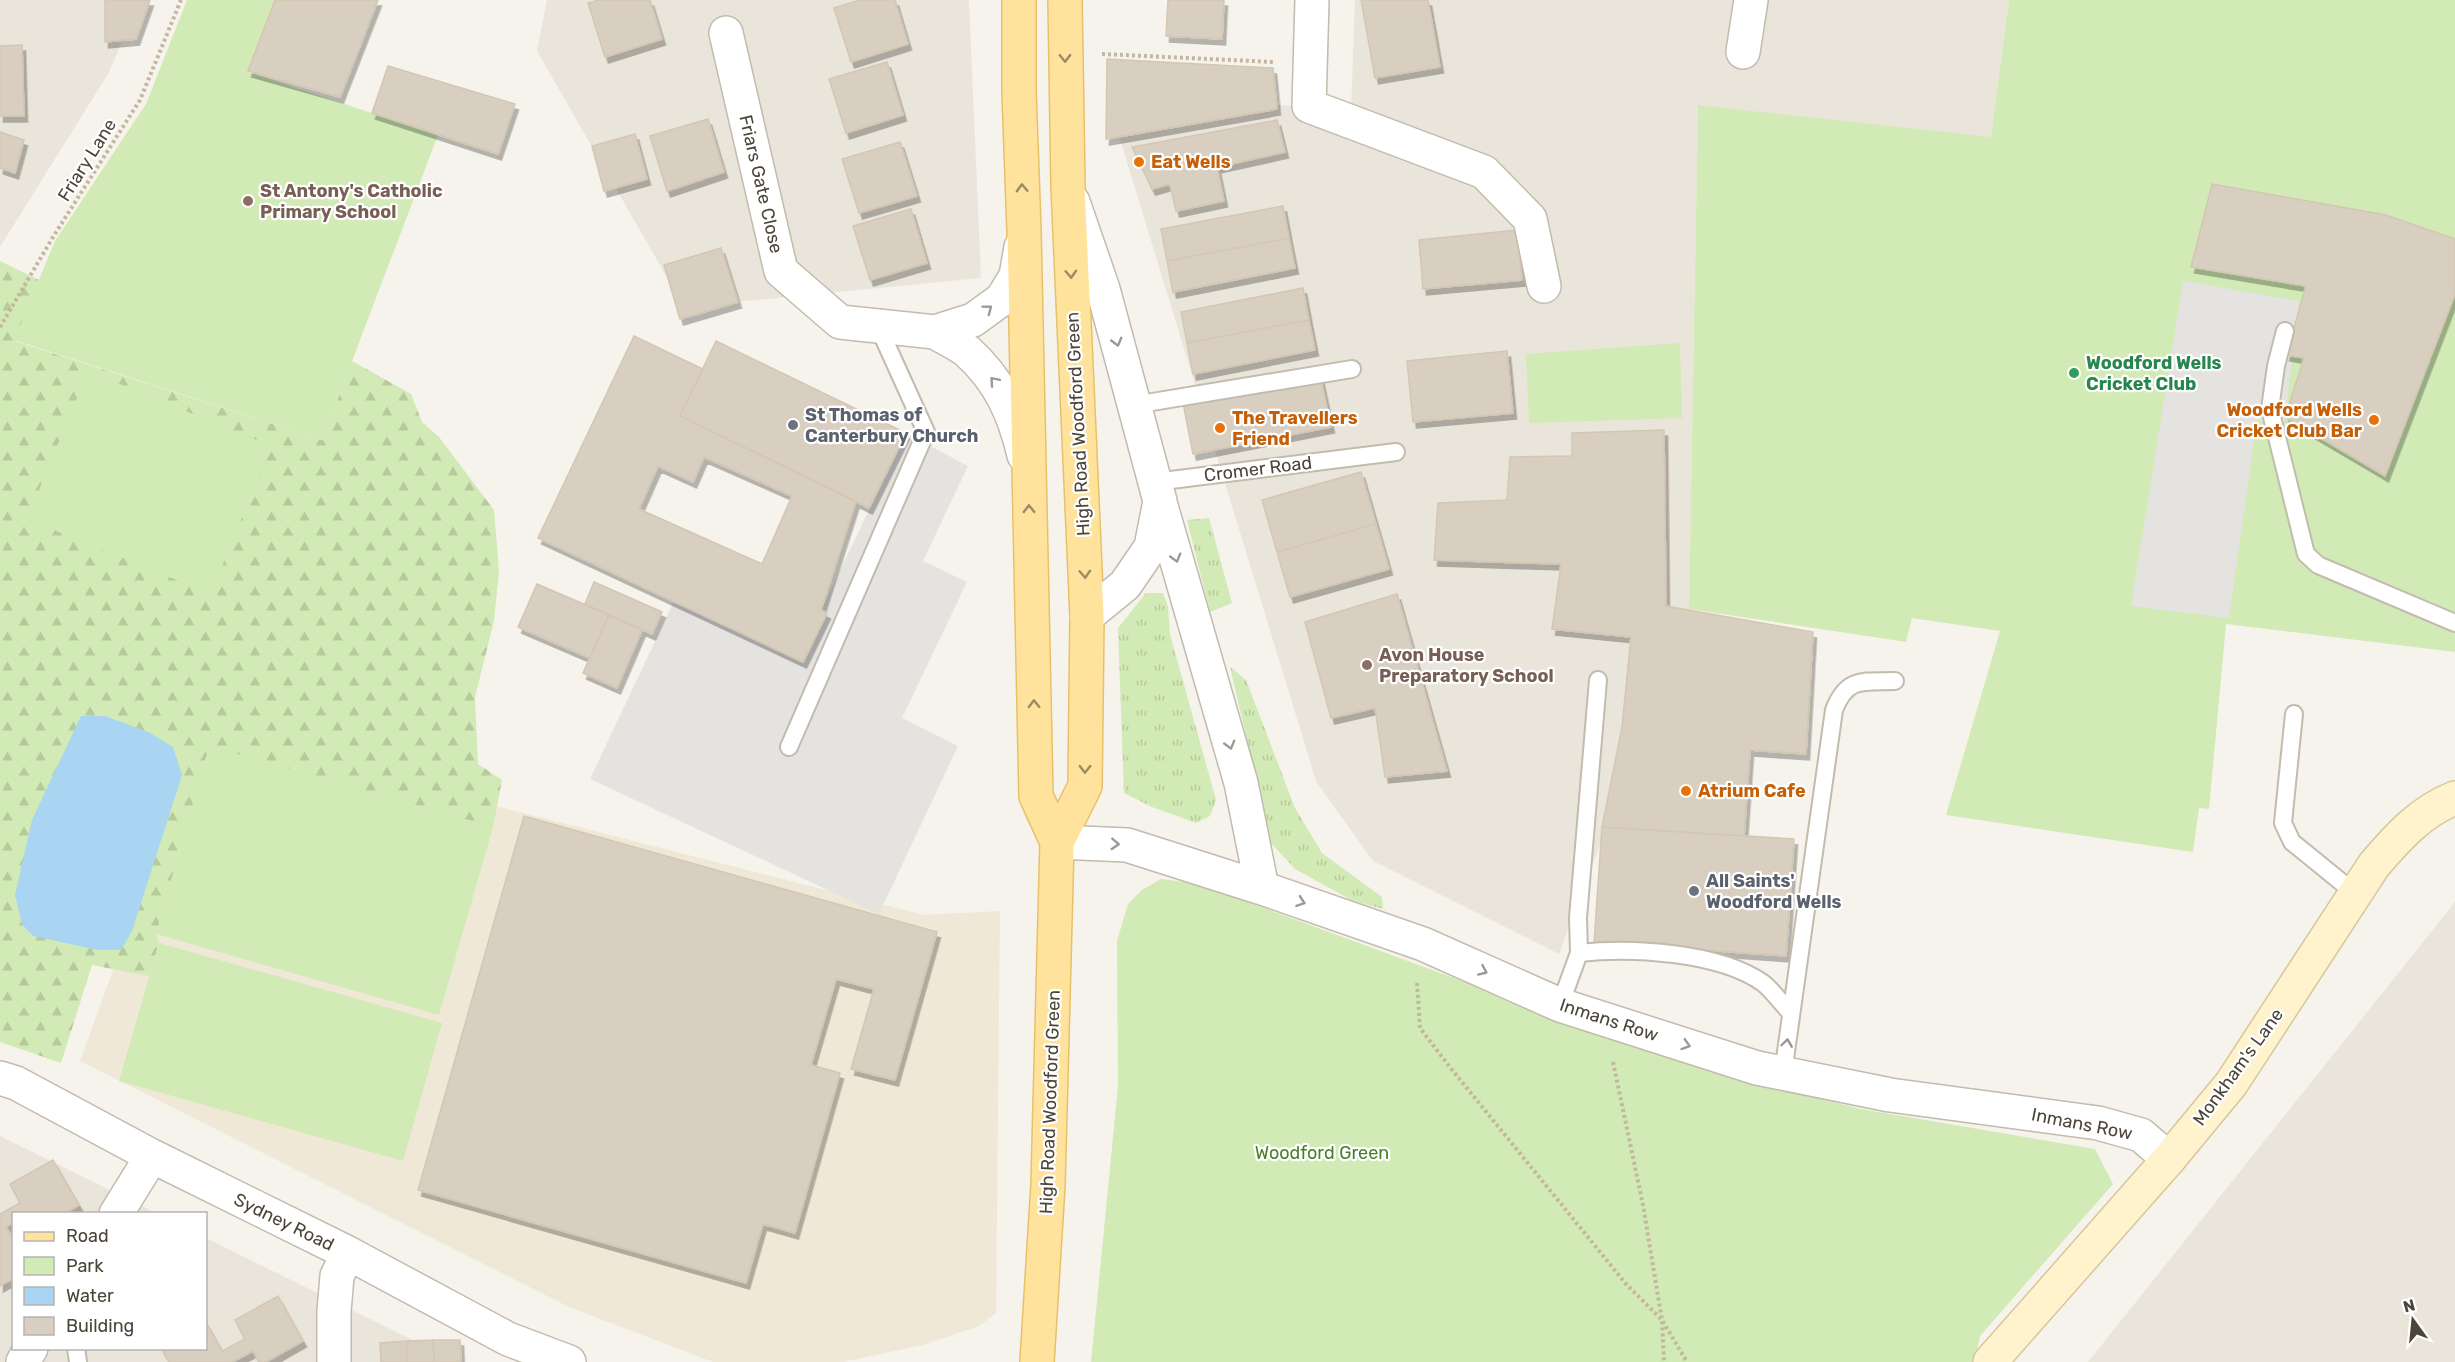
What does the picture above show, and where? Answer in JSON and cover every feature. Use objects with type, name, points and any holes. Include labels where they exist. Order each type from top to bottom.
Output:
[{"type":"main road","name":"High Road Woodford Green","points":[[1019,0],[1019,91],[1036,795],[1057,842]]},
{"type":"main road","name":"High Road Woodford Green","points":[[1037,1362],[1048,1185],[1057,842],[1085,786],[1087,616],[1068,186],[1065,0]]},
{"type":"street","points":[[1312,0],[1309,106],[1484,172],[1530,219],[1544,286]]},
{"type":"street","points":[[1743,52],[1750,0]]},
{"type":"street","name":"Friars Gate Close","points":[[726,33],[781,271],[840,322],[935,332],[973,320],[1002,299],[1016,276],[1024,231]]},
{"type":"street","points":[[1068,186],[1103,289],[1157,492],[1241,783],[1262,888]]},
{"type":"street","name":"Friars Gate Close","points":[[935,332],[966,351],[1000,388],[1016,423],[1028,474]]},
{"type":"street","points":[[1087,616],[1125,585],[1151,547],[1157,492]]},
{"type":"street","name":"Monkham's Lane","points":[[1996,1360],[2231,1084],[2374,865],[2402,832],[2442,803],[2455,798]]},
{"type":"street","name":"Inmans Row","points":[[1057,842],[1127,845],[1262,888],[1423,944],[1560,1005],[1757,1068],[1890,1095],[2098,1123],[2141,1135],[2169,1159]]},
{"type":"street","name":"Sydney Road","points":[[0,1078],[16,1083],[152,1156],[348,1253],[508,1339],[568,1362]]},
{"type":"street","points":[[117,1212],[152,1156]]},
{"type":"street","points":[[334,1362],[337,1276],[348,1253]]},
{"type":"lane","points":[[789,747],[926,432],[878,326]]},
{"type":"lane","points":[[2285,331],[2276,366],[2270,410],[2306,554],[2318,565],[2455,623]]},
{"type":"lane","points":[[1134,405],[1352,369]]},
{"type":"lane","name":"Cromer Road","points":[[1157,492],[1396,452]]},
{"type":"lane","points":[[1560,1005],[1579,953],[1578,918],[1598,680]]},
{"type":"lane","points":[[1783,1073],[1834,710],[1838,698],[1846,688],[1856,682],[1895,681]]},
{"type":"lane","points":[[2294,714],[2283,823],[2292,842],[2356,894]]},
{"type":"lane","points":[[1579,953],[1610,950],[1650,951],[1724,966],[1764,984],[1791,1013]]},
{"type":"path","name":"Friary Lane","points":[[0,327],[53,237],[140,100],[181,0]]},
{"type":"path","points":[[1065,52],[1310,63]]},
{"type":"path","points":[[1423,944],[1416,988],[1420,1028],[1626,1284],[1662,1320],[1687,1362]]},
{"type":"path","points":[[1606,1020],[1614,1071],[1643,1205],[1662,1320],[1664,1362]]},
{"type":"shaded area","points":[[0,0],[140,0],[108,74],[0,247]]},
{"type":"shaded area","points":[[547,0],[969,0],[981,278],[684,307],[537,51]]},
{"type":"shaded area","points":[[1355,0],[2009,0],[1991,138],[1698,105],[1689,609],[1559,954],[1373,861],[1316,781],[1105,90],[1351,111]]},
{"type":"shaded area","points":[[2183,281],[2299,301],[2284,426],[2257,420],[2229,618],[2131,606]]},
{"type":"shaded area","points":[[906,433],[968,466],[923,561],[967,582],[902,718],[958,746],[879,914],[590,779],[674,601],[803,662],[827,613],[821,610]]},
{"type":"shaded area","points":[[196,741],[484,803],[924,915],[1000,911],[996,1313],[979,1326],[923,1345],[843,1362],[713,1362],[569,1307],[80,1061]]},
{"type":"shaded area","points":[[2455,902],[2455,1362],[2088,1362]]},
{"type":"shaded area","points":[[0,1136],[154,1212],[12,1212],[12,1350],[207,1350],[207,1238],[457,1362],[0,1362]]},
{"type":"green space","name":"St Antony's Catholic Primary School","points":[[187,0],[275,0],[248,72],[438,135],[322,440],[14,340],[55,241],[146,104]]},
{"type":"green space","name":"Woodford Wells Cricket Club","points":[[2009,0],[2455,0],[2455,652],[2226,624],[2209,809],[2199,808],[2193,852],[1946,815],[2000,631],[1912,618],[1906,642],[1689,609],[1698,105],[1991,137]]},
{"type":"green space","points":[[0,261],[39,280],[15,341],[322,440],[352,361],[411,394],[422,422],[439,437],[494,510],[499,571],[494,621],[475,697],[478,764],[502,780],[493,827],[209,747],[156,934],[159,943],[149,976],[92,965],[61,1063],[0,1042]]},
{"type":"green space","points":[[1680,343],[1682,418],[1529,423],[1526,354]]},
{"type":"green space","points":[[88,371],[271,446],[211,594],[27,519]]},
{"type":"green space","points":[[1209,518],[1232,603],[1210,612],[1187,520]]},
{"type":"green space","points":[[1146,593],[1163,593],[1168,607],[1170,634],[1216,800],[1210,816],[1196,823],[1152,807],[1124,793],[1118,628]]},
{"type":"green space","points":[[1230,667],[1246,680],[1295,808],[1322,853],[1382,897],[1383,909],[1353,901],[1295,869],[1271,843]]},
{"type":"green space","points":[[209,746],[493,827],[439,1015],[156,934]]},
{"type":"green space","name":"Woodford Green","points":[[1161,879],[1199,884],[1677,1060],[1751,1082],[1861,1109],[2095,1149],[2113,1184],[1980,1336],[1975,1362],[1091,1362],[1118,1086],[1117,941],[1128,904],[1142,890]]},
{"type":"green space","points":[[159,943],[442,1023],[403,1161],[119,1081]]},
{"type":"water","points":[[81,716],[105,716],[148,732],[173,747],[182,775],[132,931],[121,950],[97,950],[33,936],[22,924],[15,895],[32,820]]},
{"type":"building","points":[[105,0],[150,0],[136,39],[105,42]]},
{"type":"building","points":[[275,0],[378,0],[340,97],[248,71]]},
{"type":"building","points":[[599,0],[650,0],[662,39],[605,57],[588,3]]},
{"type":"building","points":[[860,0],[895,0],[908,44],[851,62],[834,8]]},
{"type":"building","points":[[1168,0],[1224,0],[1222,39],[1166,36]]},
{"type":"building","points":[[1361,0],[1428,0],[1440,67],[1375,78]]},
{"type":"building","points":[[22,45],[24,116],[0,116],[0,46]]},
{"type":"building","points":[[1107,59],[1273,68],[1277,109],[1106,139]]},
{"type":"building","points":[[887,62],[903,115],[846,133],[829,79]]},
{"type":"building","points":[[388,66],[515,104],[498,154],[372,113]]},
{"type":"building","points":[[708,119],[724,172],[667,191],[650,136]]},
{"type":"building","points":[[1277,120],[1285,152],[1217,167],[1224,201],[1176,211],[1170,184],[1152,189],[1132,147]]},
{"type":"building","points":[[0,132],[24,140],[15,173],[0,168]]},
{"type":"building","points":[[635,134],[647,179],[604,191],[592,146]]},
{"type":"building","points":[[900,142],[917,196],[859,213],[842,159]]},
{"type":"building","points":[[2212,184],[2386,215],[2455,239],[2455,294],[2385,476],[2285,417],[2304,358],[2286,355],[2306,286],[2191,267]]},
{"type":"building","points":[[1283,206],[1289,238],[1167,261],[1161,229]]},
{"type":"building","points":[[911,209],[927,263],[870,280],[853,226]]},
{"type":"building","points":[[1517,230],[1522,280],[1423,289],[1419,240]]},
{"type":"building","points":[[1289,238],[1295,268],[1173,292],[1167,261]]},
{"type":"building","points":[[721,248],[738,302],[680,319],[664,265]]},
{"type":"building","points":[[1303,288],[1309,320],[1187,343],[1181,312]]},
{"type":"building","points":[[1309,320],[1315,350],[1193,374],[1187,343]]},
{"type":"building","points":[[634,336],[703,369],[680,416],[856,501],[821,610],[827,613],[803,662],[538,538]],"holes":[[[704,457],[792,496],[762,564],[639,509],[658,466],[693,482]]]},
{"type":"building","name":"St Thomas of Canterbury Church","points":[[716,341],[906,433],[869,508],[680,416]]},
{"type":"building","points":[[1507,351],[1513,413],[1413,422],[1407,361]]},
{"type":"building","points":[[1320,375],[1331,427],[1193,454],[1183,403]]},
{"type":"building","points":[[1664,430],[1666,606],[1813,632],[1806,754],[1750,750],[1744,836],[1602,827],[1622,727],[1631,637],[1552,629],[1561,564],[1434,560],[1438,503],[1507,500],[1510,457],[1572,456],[1572,433]]},
{"type":"building","points":[[1361,472],[1376,524],[1277,552],[1262,500]]},
{"type":"building","points":[[1376,524],[1389,569],[1290,597],[1277,552]]},
{"type":"building","points":[[594,582],[662,612],[652,634],[585,604]]},
{"type":"building","points":[[537,584],[609,615],[590,658],[518,627]]},
{"type":"building","name":"Avon House Preparatory School","points":[[1397,594],[1447,771],[1385,777],[1375,708],[1331,718],[1305,622]]},
{"type":"building","points":[[609,615],[642,630],[617,688],[583,673]]},
{"type":"building","points":[[524,816],[937,932],[895,1080],[851,1069],[874,989],[836,979],[811,1065],[840,1073],[795,1233],[763,1224],[746,1283],[418,1190]]},
{"type":"building","name":"All Saints' Woodford Wells","points":[[1602,827],[1794,839],[1786,956],[1594,942]]},
{"type":"building","points":[[53,1160],[79,1205],[67,1212],[12,1212],[12,1223],[6,1227],[12,1237],[12,1279],[0,1286],[0,1214],[20,1203],[10,1184]]},
{"type":"building","points":[[278,1296],[303,1341],[266,1362],[259,1362],[253,1351],[232,1362],[169,1362],[162,1350],[207,1350],[207,1324],[222,1351],[245,1339],[235,1320]]},
{"type":"building","points":[[433,1340],[460,1340],[461,1362],[434,1362]]},
{"type":"building","points":[[433,1340],[434,1362],[407,1362],[407,1341]]},
{"type":"building","points":[[407,1341],[407,1362],[381,1362],[380,1343]]},
{"type":"place","name":"Eat Wells","points":[[1139,162]]},
{"type":"place","name":"St Antony's Catholic Primary School","points":[[248,201]]},
{"type":"place","name":"Woodford Wells Cricket Club","points":[[2074,373]]},
{"type":"place","name":"Woodford Wells Cricket Club Bar","points":[[2374,420]]},
{"type":"place","name":"St Thomas of Canterbury Church","points":[[793,425]]},
{"type":"place","name":"The Travellers Friend","points":[[1220,428]]},
{"type":"place","name":"Avon House Preparatory School","points":[[1367,665]]},
{"type":"place","name":"Atrium Cafe","points":[[1686,791]]},
{"type":"place","name":"All Saints' Woodford Wells","points":[[1694,891]]}]
